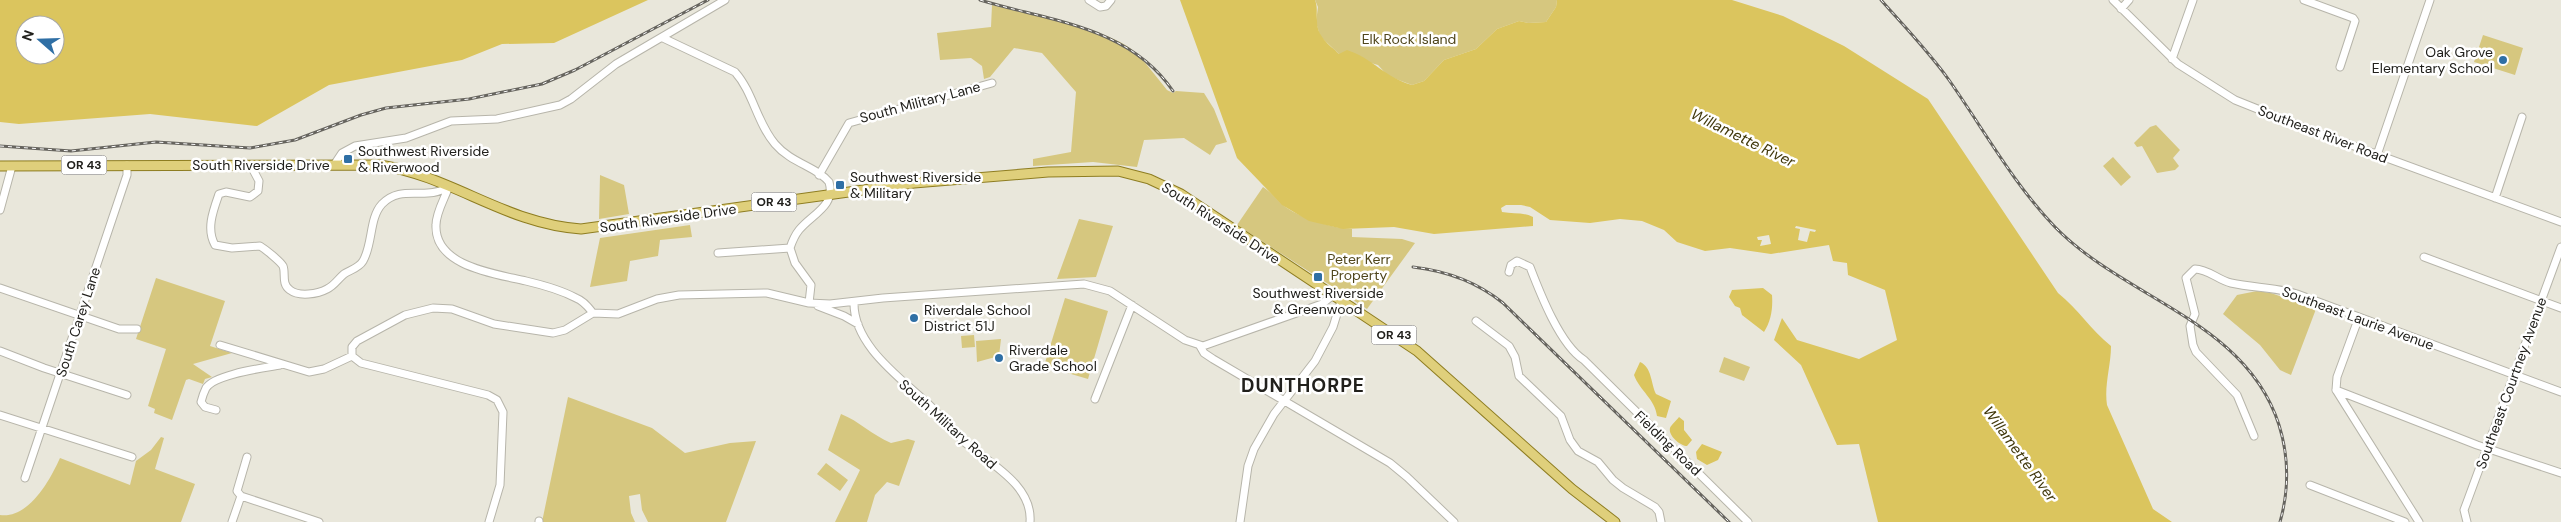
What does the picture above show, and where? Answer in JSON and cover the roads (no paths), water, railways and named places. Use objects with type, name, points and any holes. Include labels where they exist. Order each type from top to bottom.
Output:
[{"type":"main road","name":"South Riverside Drive","points":[[0,166],[323,166],[365,164],[399,168],[422,174],[526,219],[554,227],[581,229],[943,179],[1098,170],[1130,174],[1158,183],[1181,194],[1422,354],[1549,469],[1615,522]]},
{"type":"street","points":[[334,165],[342,153],[355,146],[406,138],[451,121],[497,119],[560,105],[571,99],[616,64],[725,0]]},
{"type":"street","points":[[1089,0],[1100,8],[1106,6],[1111,0]]},
{"type":"street","name":"Southeast River Road","points":[[2113,0],[2172,59],[2208,85],[2248,106],[2561,222]]},
{"type":"street","points":[[2121,9],[2129,0]]},
{"type":"street","points":[[2172,59],[2193,0]]},
{"type":"street","points":[[2304,0],[2353,18],[2355,22],[2340,67]]},
{"type":"street","points":[[2377,155],[2430,0]]},
{"type":"street","points":[[663,38],[734,72],[741,80],[765,130],[776,145],[789,158],[819,174],[829,182],[830,194],[822,210],[800,230],[790,248]]},
{"type":"street","name":"South Military Lane","points":[[819,174],[849,123],[992,83]]},
{"type":"street","points":[[2495,198],[2522,117]]},
{"type":"street","name":"South Carey Lane","points":[[25,478],[127,175],[128,165]]},
{"type":"street","points":[[0,210],[12,166]]},
{"type":"street","points":[[251,166],[259,181],[258,191],[250,197],[226,192],[219,194],[211,220],[212,238],[215,245],[223,248],[260,246],[284,267],[285,283],[290,290],[297,293],[311,294],[327,289],[362,263],[372,236],[377,211],[388,199],[400,192],[408,191],[426,195],[442,191],[449,186]]},
{"type":"street","points":[[449,186],[436,226],[440,243],[450,254],[463,263],[487,274],[532,282],[568,294],[582,301],[593,313]]},
{"type":"street","name":"Southeast Courtney Avenue","points":[[2466,520],[2464,510],[2561,247]]},
{"type":"street","points":[[718,253],[790,248]]},
{"type":"street","points":[[790,248],[796,263],[811,285],[809,303]]},
{"type":"street","points":[[2424,257],[2561,308]]},
{"type":"street","name":"Fielding Road","points":[[1509,272],[1511,265],[1517,261],[1530,267],[1542,296],[1567,345],[1748,522]]},
{"type":"street","name":"Southeast Laurie Avenue","points":[[2254,436],[2237,395],[2196,352],[2193,345],[2190,326],[2194,314],[2187,283],[2189,272],[2201,269],[2231,283],[2285,290],[2561,392]]},
{"type":"street","points":[[809,303],[830,304],[1084,284],[1105,288],[1185,340],[1200,346],[1208,356],[1390,463],[1454,522]]},
{"type":"street","points":[[0,288],[119,329],[137,329]]},
{"type":"street","points":[[352,356],[352,347],[357,341],[405,315],[424,309],[448,308],[494,324],[552,333],[565,330],[593,313],[618,314],[657,299],[679,295],[767,293],[809,303],[844,316],[860,326]]},
{"type":"street","points":[[1200,346],[1222,341],[1322,304],[1332,295]]},
{"type":"street","points":[[1240,522],[1245,484],[1254,449],[1261,434],[1315,360],[1333,327],[1341,301]]},
{"type":"street","name":"South Military Road","points":[[854,302],[855,314],[860,326],[874,351],[888,369],[926,402],[962,440],[1018,487],[1028,503],[1030,522]]},
{"type":"street","points":[[1095,399],[1132,305]]},
{"type":"street","points":[[2359,317],[2337,377],[2336,390],[2419,522]]},
{"type":"street","points":[[1476,321],[1509,346],[1515,357],[1519,376],[1561,416],[1570,440],[1578,451],[1598,462],[1613,480],[1623,488],[1655,506],[1659,512],[1661,522]]},
{"type":"street","points":[[220,344],[281,365],[309,372],[324,369],[352,356]]},
{"type":"street","points":[[0,351],[61,374],[127,395]]},
{"type":"street","points":[[352,356],[361,363],[488,395],[497,400],[503,412],[501,479],[489,522]]},
{"type":"street","points":[[216,410],[205,407],[201,402],[206,387],[211,383],[220,378],[281,365]]},
{"type":"street","points":[[2336,390],[2487,448],[2561,473]]},
{"type":"street","points":[[0,415],[132,457]]},
{"type":"street","points":[[247,457],[237,491],[241,496],[319,522]]},
{"type":"street","points":[[2310,485],[2405,522]]},
{"type":"street","points":[[232,522],[241,496]]},
{"type":"water","points":[[0,0],[648,0],[554,43],[502,44],[462,60],[329,85],[257,126],[150,114],[19,124],[0,122]]},
{"type":"water","name":"Willamette River","points":[[1180,0],[1315,0],[1319,32],[1324,40],[1339,54],[1347,50],[1364,58],[1394,78],[1412,85],[1424,81],[1444,60],[1476,49],[1497,29],[1519,21],[1528,23],[1546,22],[1556,7],[1557,0],[1732,0],[1783,16],[1844,46],[1928,99],[2058,293],[2111,346],[2106,390],[2107,405],[2153,509],[2172,522],[1878,522],[1859,444],[1837,445],[1801,365],[1774,340],[1782,318],[1797,340],[1859,359],[1897,340],[1885,290],[1848,275],[1847,263],[1833,261],[1829,245],[1771,254],[1730,248],[1705,251],[1677,242],[1664,230],[1642,221],[1620,219],[1590,223],[1550,220],[1530,207],[1521,205],[1506,205],[1501,208],[1502,212],[1529,215],[1533,217],[1533,226],[1434,234],[1394,227],[1343,229],[1309,221],[1282,205],[1237,158]]},
{"type":"water","points":[[1763,288],[1772,295],[1772,310],[1764,332],[1742,315],[1740,308],[1735,306],[1729,297],[1732,290]]},
{"type":"water","points":[[1640,362],[1644,364],[1649,372],[1656,394],[1671,401],[1666,418],[1657,416],[1656,410],[1634,375]]},
{"type":"water","points":[[1679,417],[1684,421],[1684,430],[1692,440],[1687,446],[1676,440],[1670,431],[1670,428]]},
{"type":"water","points":[[1702,444],[1722,452],[1718,460],[1707,465],[1697,459],[1696,452]]},
{"type":"railway","points":[[0,146],[71,151],[156,142],[250,148],[295,140],[361,115],[386,108],[469,99],[542,84],[575,70],[708,0]]},
{"type":"railway","points":[[980,0],[1060,21],[1111,39],[1134,52],[1155,69],[1173,91]]},
{"type":"railway","points":[[1881,0],[1941,70],[2012,174],[2055,227],[2083,252],[2181,314],[2212,336],[2240,360],[2263,390],[2279,425],[2285,449],[2287,474],[2280,522]]},
{"type":"railway","points":[[1413,267],[1438,271],[1472,283],[1503,303],[1729,522]]},
{"type":"place","name":"Oak Grove Elementary School","points":[[2503,60]]},
{"type":"place","name":"Southwest Riverside & Riverwood","points":[[348,159]]},
{"type":"place","name":"Southwest Riverside & Military","points":[[840,185]]},
{"type":"place","name":"Southwest Riverside & Greenwood","points":[[1318,277]]},
{"type":"place","name":"Riverdale School District 51J","points":[[914,318]]},
{"type":"place","name":"Riverdale Grade School","points":[[999,358]]},
{"type":"district","name":"DUNTHORPE","points":[[1303,385]]},
{"type":"park label","name":"Elk Rock Island","points":[[1409,39]]},
{"type":"park label","name":"Peter Kerr Property","points":[[1359,268]]}]
